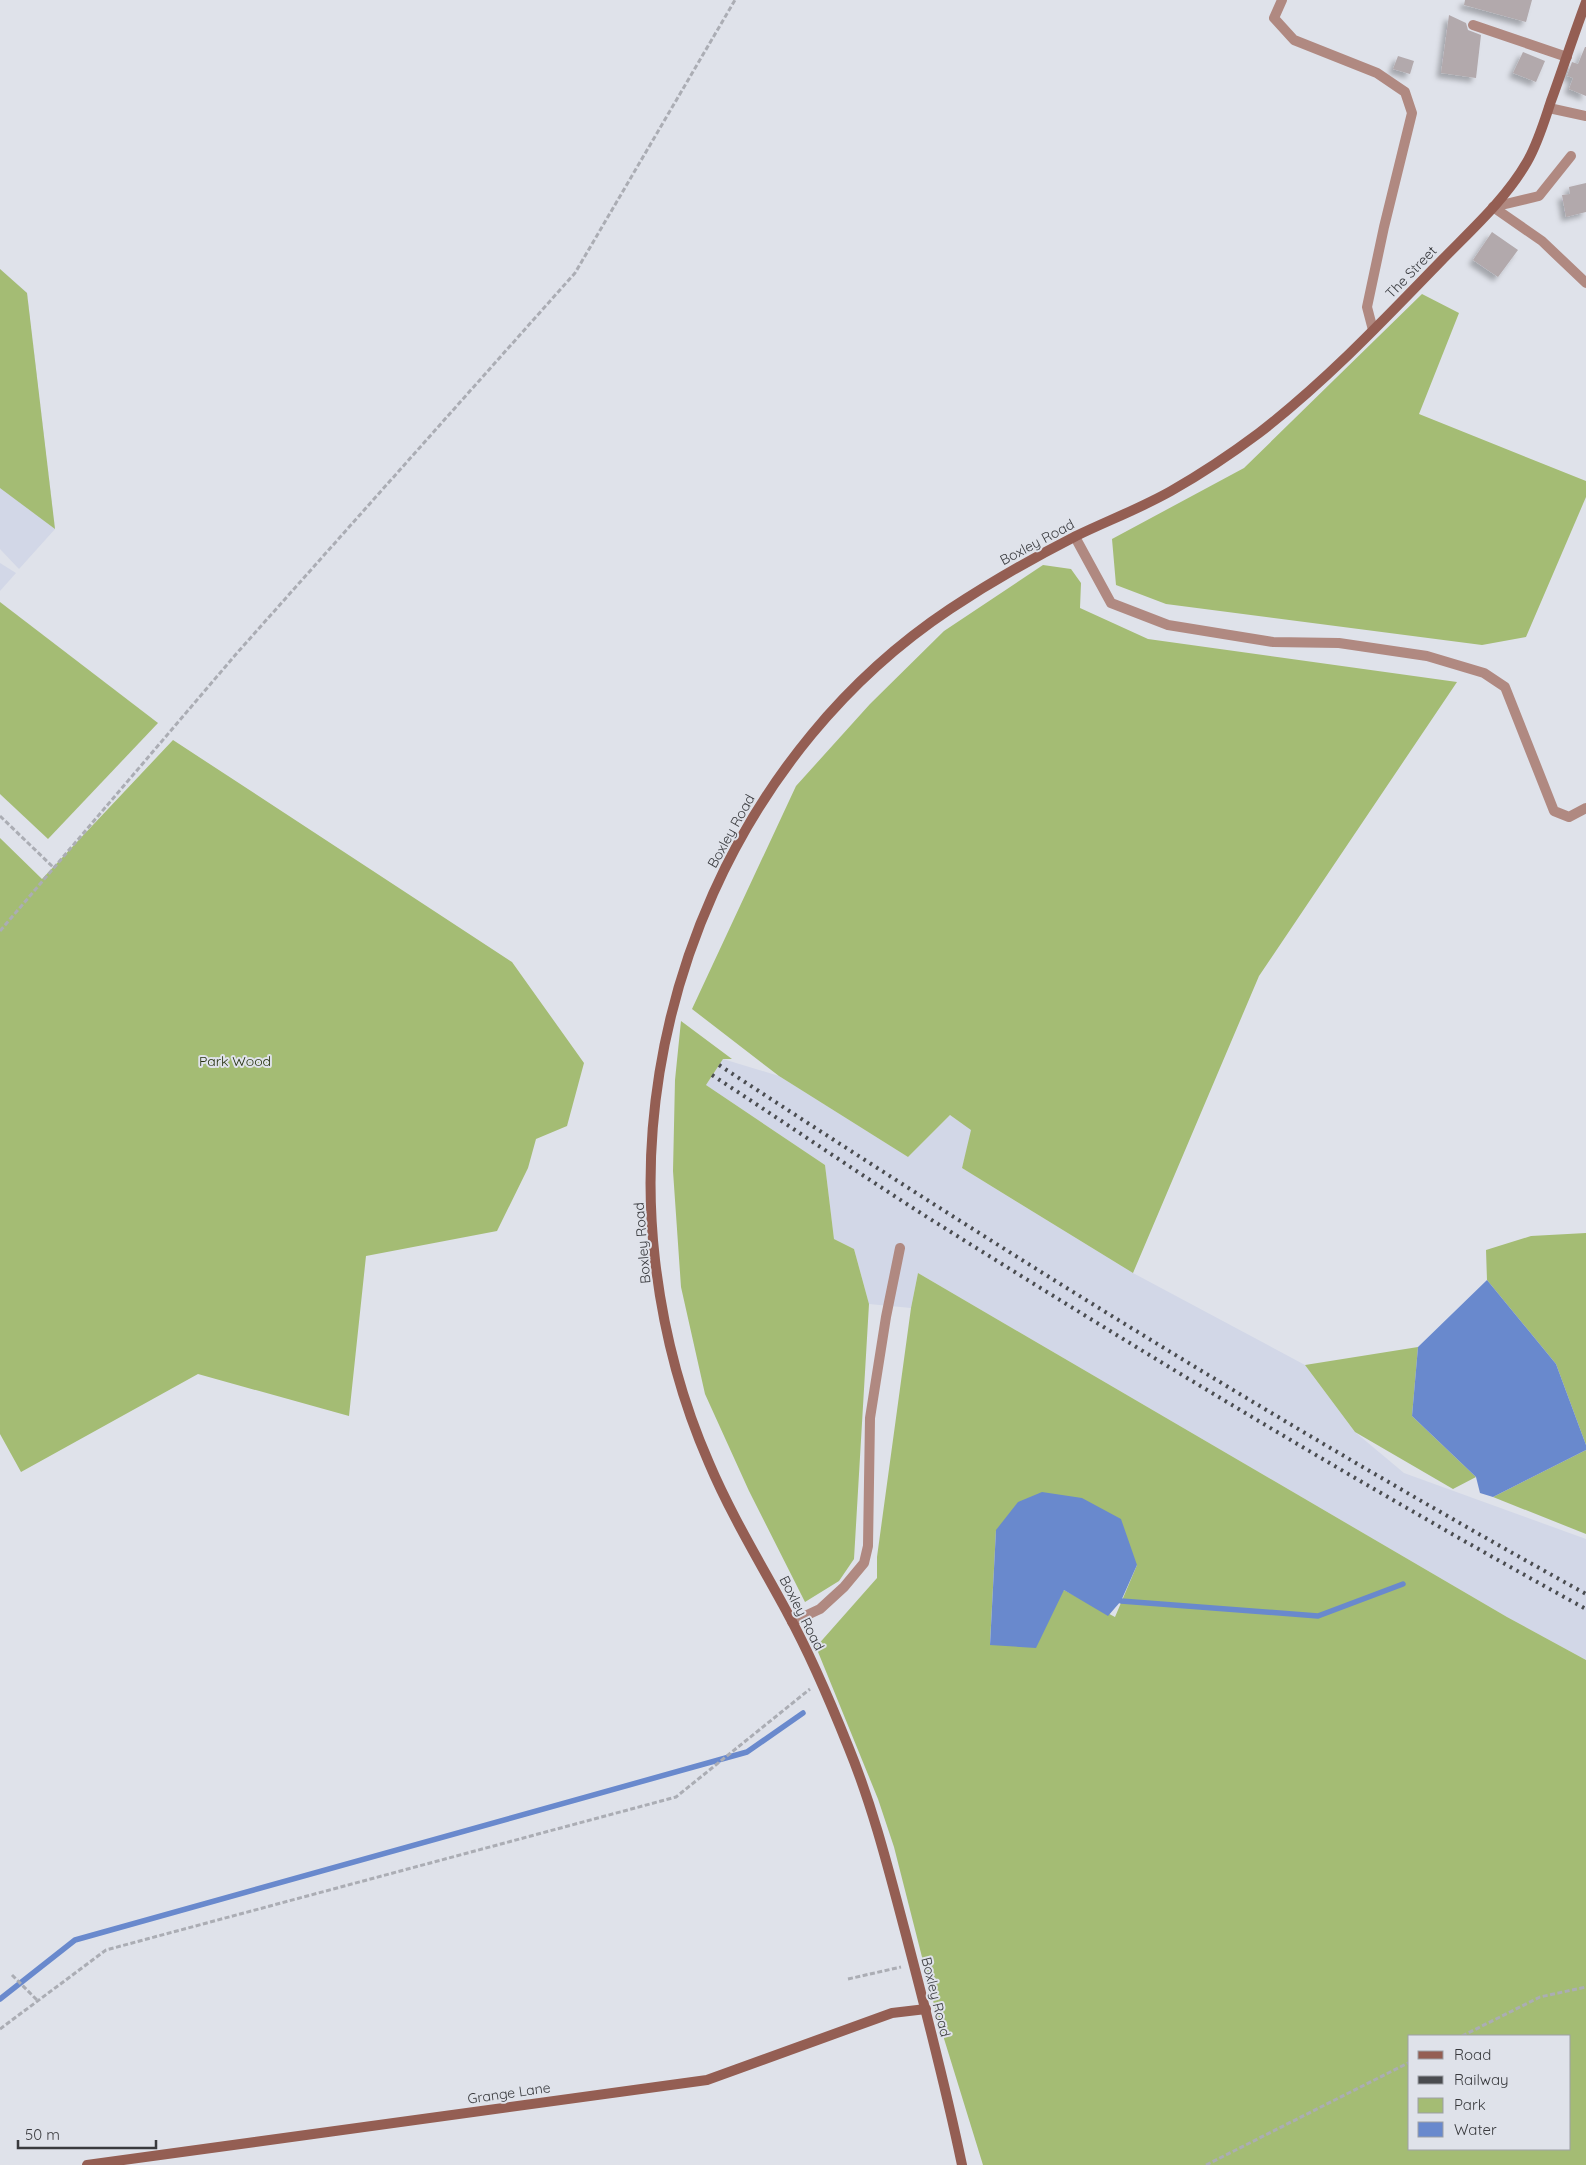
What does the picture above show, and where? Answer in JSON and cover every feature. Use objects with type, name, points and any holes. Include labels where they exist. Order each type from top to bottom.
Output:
[{"type":"street","name":"The Street","points":[[1168,493],[1261,431],[1321,380],[1373,330],[1493,207],[1525,166],[1539,138],[1586,2]]},
{"type":"street","name":"Boxley Road","points":[[962,2165],[926,2009],[878,1827],[850,1749],[792,1622],[747,1540],[706,1457],[681,1384],[670,1343],[654,1255],[651,1187],[654,1124],[664,1047],[678,984],[704,914],[727,864],[748,825],[812,733],[873,669],[949,610],[1017,568],[1075,537],[1168,493]]},
{"type":"street","name":"Grange Lane","points":[[87,2165],[707,2080],[892,2013],[926,2009]]},
{"type":"lane","points":[[1282,0],[1274,18],[1294,40],[1377,73],[1405,92],[1412,113],[1367,307],[1373,330]]},
{"type":"lane","points":[[1473,25],[1566,58]]},
{"type":"lane","points":[[1549,108],[1586,116]]},
{"type":"lane","points":[[1493,207],[1539,196],[1571,156]]},
{"type":"lane","points":[[1493,207],[1542,241],[1586,284]]},
{"type":"lane","points":[[1075,537],[1111,603],[1168,625],[1273,642],[1339,643],[1428,656],[1484,673],[1505,687],[1554,811],[1569,817],[1586,808]]},
{"type":"lane","points":[[792,1622],[825,1605],[856,1574],[864,1563],[868,1546],[870,1418],[886,1317],[900,1248]]},
{"type":"path","points":[[0,931],[237,653],[575,273],[735,0]]},
{"type":"path","points":[[0,816],[54,868]]},
{"type":"path","points":[[0,2029],[106,1950],[676,1798],[820,1681]]},
{"type":"path","points":[[848,1979],[914,1964]]},
{"type":"path","points":[[12,1975],[38,2001]]},
{"type":"path","points":[[1464,2035],[1540,1997],[1586,1987]]},
{"type":"path","points":[[1206,2165],[1408,2063]]},
{"type":"shaded area","points":[[0,269],[27,293],[55,529],[19,569],[0,549]]},
{"type":"shaded area","points":[[0,563],[16,573],[0,591]]},
{"type":"shaded area","points":[[723,1059],[779,1076],[908,1157],[950,1115],[972,1130],[962,1168],[1133,1273],[1305,1365],[1355,1432],[1404,1473],[1586,1539],[1586,1660],[1507,1617],[918,1273],[911,1308],[869,1304],[854,1249],[834,1239],[825,1165],[706,1085]]},
{"type":"green space","points":[[0,269],[27,293],[55,529],[0,488]]},
{"type":"green space","points":[[1422,294],[1459,313],[1419,414],[1586,481],[1586,497],[1526,637],[1482,645],[1166,604],[1116,585],[1112,539],[1244,468]]},
{"type":"green space","points":[[1043,565],[1071,569],[1081,583],[1080,608],[1148,639],[1457,682],[1259,976],[1133,1273],[962,1168],[971,1130],[950,1115],[908,1157],[779,1076],[692,1009],[796,786],[870,704],[944,631]]},
{"type":"green space","points":[[0,602],[158,723],[48,839],[0,794]]},
{"type":"green space","name":"Park Wood","points":[[173,740],[512,962],[584,1063],[567,1126],[536,1139],[528,1168],[497,1231],[366,1256],[349,1416],[198,1374],[21,1472],[0,1434],[0,838],[42,879]]},
{"type":"green space","points":[[681,1021],[732,1059],[723,1059],[706,1085],[825,1165],[834,1239],[854,1249],[869,1304],[854,1559],[839,1581],[805,1602],[749,1491],[705,1394],[681,1287],[673,1171],[675,1080]]},
{"type":"green space","points":[[1586,1233],[1586,1445],[1556,1364],[1487,1280],[1486,1250],[1531,1236]]},
{"type":"green space","points":[[918,1273],[1507,1617],[1586,1660],[1586,2165],[983,2165],[937,2016],[894,1847],[878,1799],[816,1647],[877,1578],[877,1557],[911,1308]],"holes":[[[996,1530],[1137,1565],[1115,1617],[1064,1590],[990,1644]]]},
{"type":"green space","points":[[1418,1347],[1412,1416],[1476,1477],[1453,1489],[1355,1432],[1305,1365]]},
{"type":"green space","points":[[1586,1450],[1586,1534],[1493,1497]]},
{"type":"water","points":[[1487,1280],[1556,1364],[1586,1445],[1586,1450],[1493,1497],[1480,1493],[1476,1477],[1412,1416],[1418,1347]]},
{"type":"water","points":[[1042,1492],[1082,1498],[1121,1519],[1137,1565],[1121,1601],[1108,1616],[1064,1590],[1036,1648],[990,1645],[996,1530],[1018,1502]]},
{"type":"building","points":[[1465,0],[1532,0],[1526,22],[1464,5]]},
{"type":"building","points":[[1449,15],[1466,23],[1468,30],[1481,35],[1476,78],[1441,73]]},
{"type":"building","points":[[1585,47],[1586,96],[1569,89],[1573,78],[1567,76],[1572,62],[1578,64]]},
{"type":"building","points":[[1523,52],[1545,61],[1536,82],[1513,73]]},
{"type":"building","points":[[1398,56],[1414,61],[1410,74],[1393,69]]},
{"type":"building","points":[[1586,183],[1586,212],[1566,217],[1562,195],[1570,194],[1569,187]]},
{"type":"building","points":[[1492,232],[1518,250],[1498,277],[1473,260]]},
{"type":"waterway","points":[[1121,1601],[1318,1616],[1403,1584]]},
{"type":"waterway","points":[[0,1999],[75,1940],[747,1752],[803,1713]]},
{"type":"railway","points":[[719,1065],[932,1203],[1147,1338],[1365,1468],[1586,1594]]},
{"type":"railway","points":[[712,1075],[927,1217],[1171,1368],[1336,1467],[1586,1609]]}]
